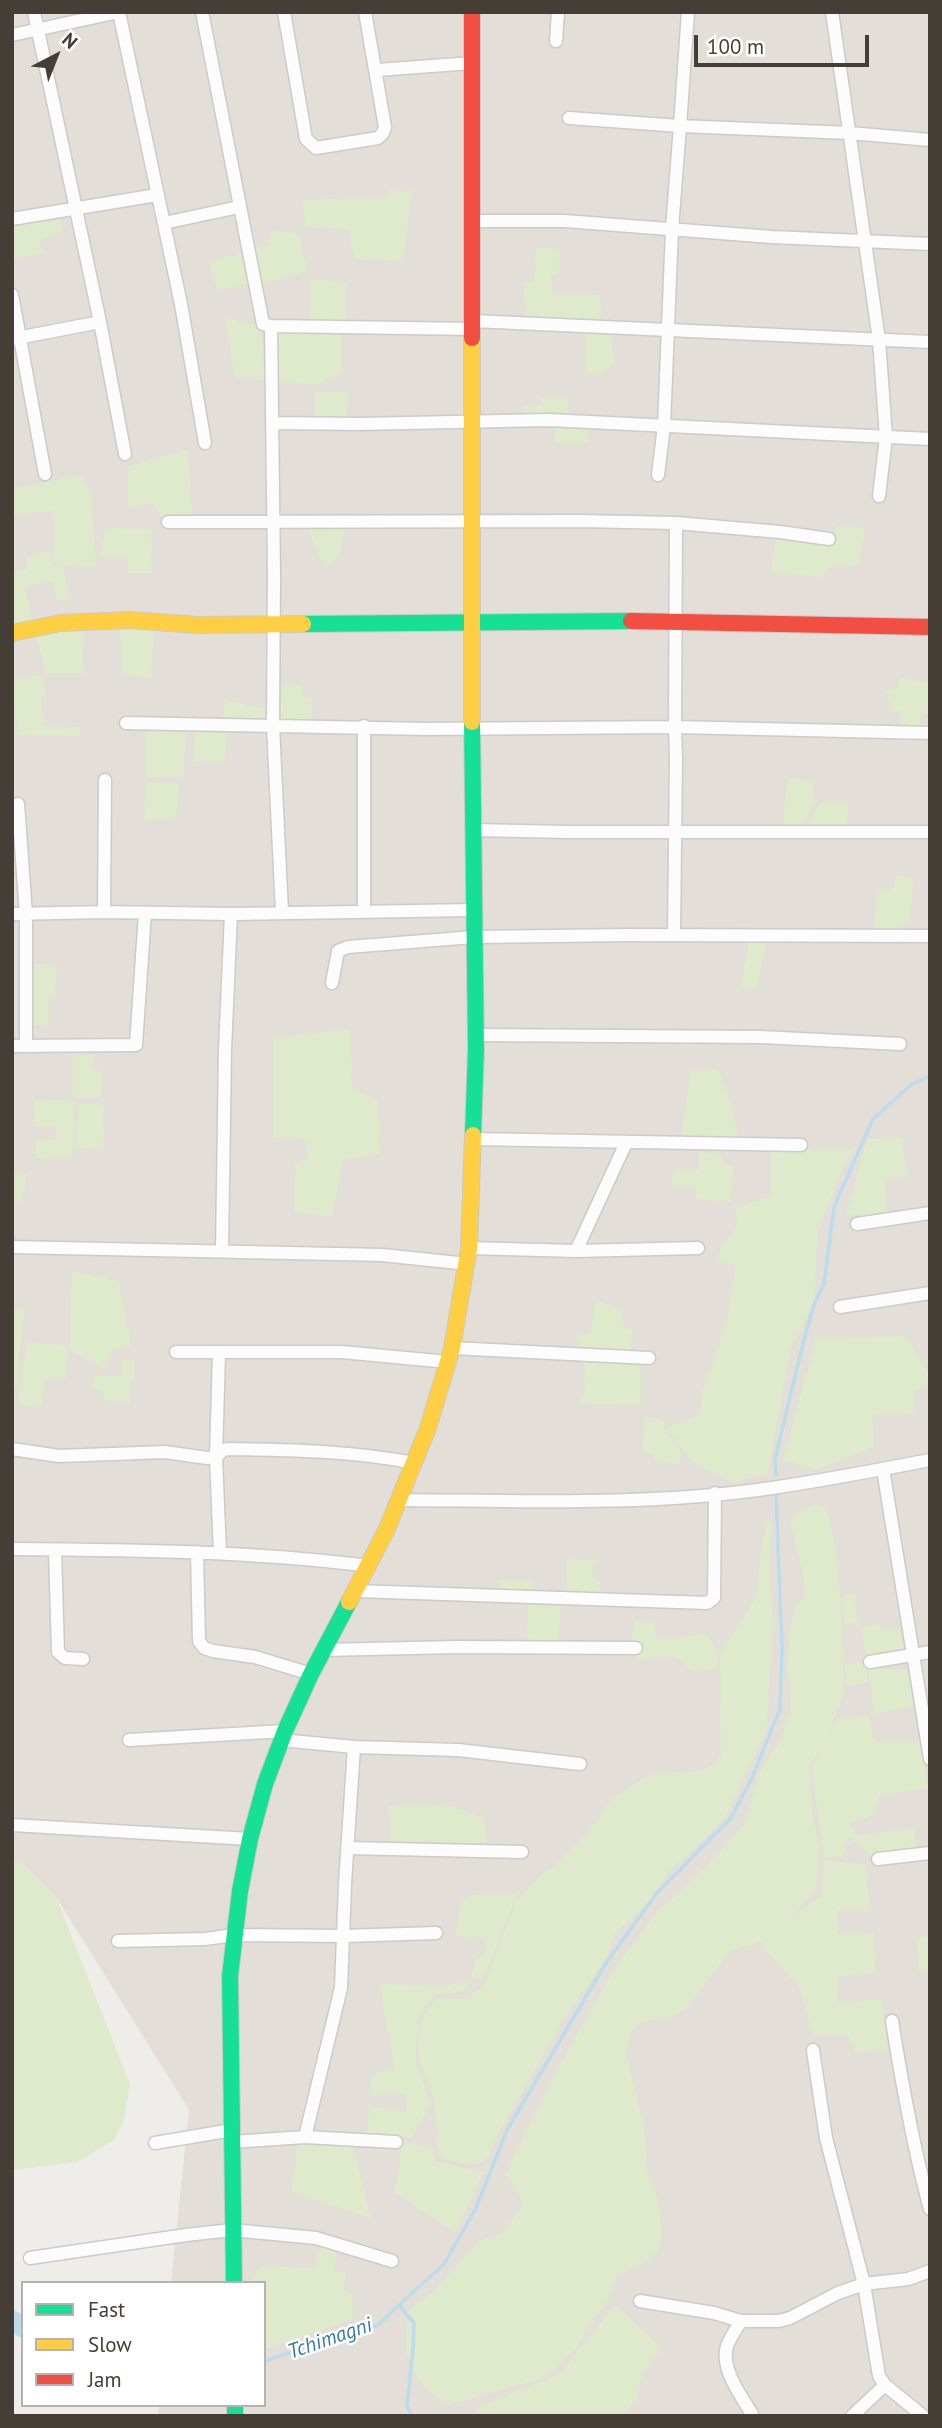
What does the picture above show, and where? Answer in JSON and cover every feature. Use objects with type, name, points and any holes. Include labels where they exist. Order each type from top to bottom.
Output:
[{"type":"main road","points":[[234,2281],[230,1976],[250,1839],[265,1784],[283,1736],[311,1674],[369,1566],[415,1463],[450,1355],[468,1256],[474,1139],[475,1035],[472,12]]},
{"type":"main road","points":[[12,633],[60,624],[130,620],[198,625],[593,620],[930,627]]},
{"type":"street","points":[[34,12],[100,322],[125,454]]},
{"type":"street","points":[[12,35],[119,12],[181,304],[205,443]]},
{"type":"street","points":[[202,12],[261,320],[265,326],[473,325],[670,329],[930,342]]},
{"type":"street","points":[[284,12],[306,139],[316,148],[378,138],[383,133],[385,127],[377,70],[365,12]]},
{"type":"street","points":[[556,41],[558,12]]},
{"type":"street","points":[[658,475],[664,426],[672,229],[688,12]]},
{"type":"street","points":[[832,12],[879,340],[886,437],[879,496]]},
{"type":"street","points":[[377,70],[472,63]]},
{"type":"street","points":[[569,118],[850,133],[930,140]]},
{"type":"street","points":[[12,219],[157,195]]},
{"type":"street","points":[[164,223],[239,207]]},
{"type":"street","points":[[471,221],[565,221],[930,244]]},
{"type":"street","points":[[12,295],[17,338],[45,474]]},
{"type":"street","points":[[17,338],[100,322]]},
{"type":"street","points":[[271,326],[273,726],[282,912]]},
{"type":"street","points":[[272,423],[549,420],[930,439]]},
{"type":"street","points":[[168,522],[676,523],[767,530],[829,539]]},
{"type":"street","points":[[674,935],[676,523]]},
{"type":"street","points":[[126,723],[426,729],[675,727],[930,733]]},
{"type":"street","points":[[364,726],[364,911]]},
{"type":"street","points":[[104,912],[105,780]]},
{"type":"street","points":[[18,804],[26,914],[19,1046],[136,1045],[145,913]]},
{"type":"street","points":[[474,830],[930,832]]},
{"type":"street","points":[[12,914],[474,910]]},
{"type":"street","points":[[222,1251],[225,1049],[231,914]]},
{"type":"street","points":[[332,983],[338,951],[341,948],[474,937],[930,936]]},
{"type":"street","points":[[475,1035],[761,1037],[900,1044]]},
{"type":"street","points":[[474,1139],[800,1145]]},
{"type":"street","points":[[576,1251],[626,1143]]},
{"type":"street","points":[[856,1224],[930,1213]]},
{"type":"street","points":[[12,1247],[468,1256],[698,1248]]},
{"type":"street","points":[[839,1307],[930,1293]]},
{"type":"street","points":[[176,1352],[342,1352],[649,1358]]},
{"type":"street","points":[[219,1353],[216,1457],[220,1553]]},
{"type":"street","points":[[12,1449],[59,1456],[165,1452],[198,1458],[216,1457],[223,1450],[229,1449],[286,1450],[370,1455],[415,1463]]},
{"type":"street","points":[[400,1500],[572,1502],[715,1493],[772,1488],[930,1460]]},
{"type":"street","points":[[883,1469],[930,1759]]},
{"type":"street","points":[[356,1591],[707,1603],[714,1598],[715,1493]]},
{"type":"street","points":[[12,1549],[304,1557],[369,1566]]},
{"type":"street","points":[[55,1550],[58,1652],[65,1658],[83,1659]]},
{"type":"street","points":[[197,1552],[201,1645],[213,1651],[255,1657],[311,1674]]},
{"type":"street","points":[[324,1650],[456,1647],[636,1648]]},
{"type":"street","points":[[870,1662],[930,1652]]},
{"type":"street","points":[[129,1740],[283,1736],[354,1747],[458,1750],[580,1763]]},
{"type":"street","points":[[305,2137],[341,1988],[346,1848],[354,1747]]},
{"type":"street","points":[[12,1825],[250,1839]]},
{"type":"street","points":[[346,1848],[522,1852]]},
{"type":"street","points":[[878,1859],[930,1853]]},
{"type":"street","points":[[118,1941],[205,1939],[234,1935],[436,1933]]},
{"type":"street","points":[[892,2021],[912,2137],[930,2209]]},
{"type":"street","points":[[813,2050],[826,2138],[864,2284],[879,2376],[885,2385],[923,2416]]},
{"type":"street","points":[[155,2144],[232,2136],[396,2142]]},
{"type":"street","points":[[30,2258],[232,2230],[316,2238],[392,2261]]},
{"type":"street","points":[[640,2301],[714,2313],[741,2321],[779,2321],[838,2293],[864,2284],[908,2279],[930,2271]]},
{"type":"street","points":[[741,2321],[727,2347],[726,2357],[732,2379],[752,2414]]},
{"type":"street","points":[[852,2416],[885,2385]]},
{"type":"shaded area","points":[[12,12],[930,12],[930,2416],[158,2416],[159,2407],[266,2407],[266,2281],[171,2281],[189,2110],[56,1897],[20,1861],[12,1862]]},
{"type":"green space","points":[[391,190],[412,191],[403,261],[355,259],[348,229],[305,227],[303,200],[385,197]]},
{"type":"green space","points":[[60,216],[63,232],[40,239],[43,254],[12,258],[12,223]]},
{"type":"green space","points":[[271,231],[299,233],[307,271],[258,285],[251,248],[267,246]]},
{"type":"green space","points":[[536,247],[559,249],[559,274],[551,277],[553,293],[601,295],[600,324],[525,318],[523,282],[534,281]]},
{"type":"green space","points":[[245,252],[252,283],[217,291],[209,262]]},
{"type":"green space","points":[[310,279],[346,282],[346,324],[310,322]]},
{"type":"green space","points":[[225,318],[260,326],[267,380],[235,377]]},
{"type":"green space","points":[[277,332],[341,335],[341,374],[316,385],[279,381]]},
{"type":"green space","points":[[610,332],[615,365],[597,375],[586,374],[585,333]]},
{"type":"green space","points":[[315,392],[347,392],[348,421],[315,420]]},
{"type":"green space","points":[[542,398],[569,398],[569,419],[525,419],[524,405],[541,405]]},
{"type":"green space","points":[[555,425],[588,425],[588,443],[555,443]]},
{"type":"green space","points":[[188,449],[192,517],[162,518],[152,503],[128,508],[128,466]]},
{"type":"green space","points":[[81,475],[91,494],[96,568],[54,564],[53,511],[14,514],[12,489]]},
{"type":"green space","points":[[836,525],[866,527],[858,565],[831,567],[824,577],[770,573],[776,539],[830,543]]},
{"type":"green space","points":[[306,527],[345,527],[340,555],[325,568]]},
{"type":"green space","points":[[106,528],[151,529],[152,573],[128,573],[128,559],[99,557]]},
{"type":"green space","points":[[50,551],[53,567],[63,566],[69,599],[56,601],[52,581],[26,586],[33,625],[12,629],[12,565],[14,572],[28,569],[25,556]]},
{"type":"green space","points":[[120,625],[155,627],[151,678],[123,675]]},
{"type":"green space","points":[[83,627],[84,673],[46,673],[35,632]]},
{"type":"green space","points":[[41,675],[46,694],[41,698],[44,726],[80,727],[82,736],[19,735],[12,679]]},
{"type":"green space","points":[[900,678],[930,683],[930,714],[922,715],[919,727],[901,730],[901,711],[892,712],[886,690],[898,688]]},
{"type":"green space","points":[[302,685],[303,696],[312,698],[312,723],[277,722],[278,686]]},
{"type":"green space","points":[[224,699],[264,708],[270,721],[223,722]]},
{"type":"green space","points":[[195,731],[227,732],[224,763],[194,762]]},
{"type":"green space","points":[[146,732],[187,732],[183,778],[145,777]]},
{"type":"green space","points":[[788,778],[813,781],[814,803],[801,830],[782,828]]},
{"type":"green space","points":[[146,782],[180,784],[176,819],[144,821]]},
{"type":"green space","points":[[820,802],[847,803],[848,831],[806,830]]},
{"type":"green space","points":[[896,875],[913,878],[910,922],[903,924],[900,933],[873,931],[878,890],[893,889]]},
{"type":"green space","points":[[749,940],[766,943],[757,990],[740,987]]},
{"type":"green space","points":[[28,964],[57,965],[55,998],[49,999],[49,1026],[28,1024]]},
{"type":"green space","points":[[350,1029],[352,1088],[378,1102],[380,1154],[343,1160],[332,1217],[294,1212],[295,1165],[308,1159],[305,1139],[274,1138],[274,1038]]},
{"type":"green space","points":[[73,1055],[94,1055],[93,1069],[102,1071],[101,1098],[73,1098]]},
{"type":"green space","points":[[718,1069],[732,1103],[738,1141],[681,1140],[690,1071]]},
{"type":"green space","points":[[34,1100],[75,1101],[72,1158],[35,1159],[36,1140],[55,1140],[56,1127],[35,1127]]},
{"type":"green space","points":[[79,1102],[104,1105],[103,1149],[75,1148]]},
{"type":"green space","points":[[902,1138],[909,1177],[884,1180],[888,1215],[846,1215],[867,1139]]},
{"type":"green space","points":[[771,1149],[851,1150],[818,1230],[814,1304],[791,1348],[768,1474],[732,1483],[692,1462],[666,1428],[698,1415],[703,1390],[726,1322],[736,1265],[716,1261],[720,1248],[736,1229],[737,1207],[771,1196]]},
{"type":"green space","points":[[699,1152],[721,1154],[722,1164],[734,1165],[731,1202],[696,1199],[695,1187],[672,1185],[674,1170],[699,1170]]},
{"type":"green space","points":[[12,1172],[27,1174],[22,1201],[12,1201]]},
{"type":"green space","points":[[71,1271],[119,1281],[131,1345],[112,1350],[104,1369],[70,1350]]},
{"type":"green space","points":[[596,1300],[621,1310],[624,1329],[634,1328],[630,1350],[580,1349],[576,1336],[590,1333]]},
{"type":"green space","points":[[12,1308],[24,1308],[17,1386],[12,1386]]},
{"type":"green space","points":[[905,1336],[930,1374],[930,1385],[914,1390],[915,1413],[873,1415],[874,1447],[817,1470],[783,1460],[816,1338]]},
{"type":"green space","points":[[26,1343],[68,1345],[66,1378],[44,1380],[42,1407],[18,1405]]},
{"type":"green space","points":[[584,1359],[641,1361],[641,1405],[579,1404],[585,1386]]},
{"type":"green space","points":[[122,1360],[134,1360],[130,1403],[104,1401],[102,1390],[94,1389],[94,1376],[121,1376]]},
{"type":"green space","points":[[645,1415],[664,1421],[665,1430],[681,1452],[679,1464],[658,1462],[651,1454],[642,1453]]},
{"type":"green space","points":[[816,1504],[827,1509],[835,1546],[842,1616],[844,1691],[829,1734],[837,1719],[870,1715],[875,1742],[919,1741],[928,1788],[880,1795],[873,1815],[849,1823],[859,1836],[916,1827],[915,1851],[868,1854],[849,1837],[843,1857],[824,1857],[812,1769],[823,1745],[809,1767],[813,1819],[820,1849],[816,1888],[788,1922],[821,1895],[824,1860],[866,1865],[870,1910],[837,1910],[838,1934],[874,1933],[876,1972],[838,1977],[837,2003],[882,1999],[888,2050],[856,2053],[848,2036],[813,2036],[800,1988],[761,1946],[777,1932],[766,1941],[732,1950],[687,2007],[674,2016],[643,2021],[631,2032],[626,2054],[644,2126],[647,2169],[658,2200],[662,2233],[658,2249],[650,2260],[617,2276],[605,2306],[591,2322],[577,2348],[544,2378],[448,2405],[427,2389],[411,2366],[406,2344],[409,2310],[434,2291],[479,2241],[500,2234],[522,2207],[519,2194],[505,2175],[557,2070],[614,1969],[661,1906],[708,1865],[745,1823],[760,1771],[779,1743],[791,1708],[787,1668],[789,1631],[795,1606],[805,1598],[803,1574],[791,1523],[794,1513]]},
{"type":"green space","points":[[771,1519],[773,1623],[767,1729],[725,1818],[671,1869],[649,1901],[614,1935],[607,1958],[566,2016],[492,2145],[489,2157],[480,2163],[469,2164],[445,2160],[438,2152],[434,2098],[419,2060],[418,2043],[423,2017],[437,1998],[463,1999],[484,1986],[515,1903],[538,1877],[556,1865],[584,1837],[613,1798],[650,1774],[702,1771],[712,1765],[721,1754],[720,1654],[755,1599],[765,1526]]},
{"type":"green space","points":[[566,1559],[597,1560],[593,1577],[600,1581],[600,1598],[567,1597]]},
{"type":"green space","points":[[499,1580],[533,1580],[533,1597],[497,1595]]},
{"type":"green space","points":[[854,1593],[859,1623],[844,1624],[843,1595]]},
{"type":"green space","points":[[528,1601],[562,1602],[558,1647],[527,1646]]},
{"type":"green space","points":[[634,1620],[655,1622],[657,1639],[707,1634],[717,1651],[718,1668],[694,1671],[674,1656],[636,1661],[638,1644],[632,1644]]},
{"type":"green space","points":[[880,1624],[881,1630],[900,1629],[904,1654],[867,1660],[862,1627]]},
{"type":"green space","points":[[865,1662],[868,1682],[846,1686],[845,1663]]},
{"type":"green space","points":[[868,1668],[910,1670],[913,1706],[874,1714]]},
{"type":"green space","points":[[448,1805],[483,1817],[487,1839],[485,1848],[390,1846],[389,1806]]},
{"type":"green space","points":[[20,1861],[56,1897],[130,2084],[124,2120],[114,2140],[77,2162],[12,2170],[12,1862]]},
{"type":"green space","points":[[518,1893],[483,1980],[471,1977],[476,1958],[484,1955],[485,1938],[456,1936],[461,1901],[472,1895]]},
{"type":"green space","points":[[930,1936],[930,1970],[919,1972],[915,1937]]},
{"type":"green space","points":[[466,1980],[470,1990],[434,1995],[419,2017],[415,2061],[431,2103],[412,2138],[366,2137],[370,2106],[406,2112],[406,2094],[369,2094],[373,2073],[394,2070],[380,1984],[447,1986]]},
{"type":"green space","points":[[298,2141],[353,2145],[371,2218],[291,2192]]},
{"type":"green space","points":[[403,2143],[433,2147],[435,2161],[484,2172],[455,2233],[394,2192]]},
{"type":"green space","points":[[320,2246],[336,2251],[334,2271],[346,2272],[344,2291],[353,2294],[353,2319],[266,2349],[266,2281],[253,2281],[252,2277],[261,2266],[314,2268]]},
{"type":"green space","points":[[615,2304],[662,2348],[642,2374],[637,2400],[622,2416],[470,2416],[483,2405],[560,2374]]},
{"type":"waterway","points":[[776,1475],[775,1459],[802,1348],[814,1304],[824,1284],[834,1207],[873,1119],[911,1085],[930,1076]]},
{"type":"waterway","points":[[399,2305],[444,2264],[475,2210],[507,2130],[606,1963],[657,1893],[731,1818],[752,1778],[780,1709],[782,1647],[776,1494]]},
{"type":"waterway","name":"Tchimagni","points":[[266,2360],[378,2325],[399,2305],[414,2323],[407,2406],[412,2416]]},
{"type":"waterway","name":"Tchimagni","points":[[12,2321],[21,2326]]},
{"type":"traffic: fast","points":[[303,624],[631,621]]},
{"type":"traffic: fast","points":[[472,722],[476,1049],[473,1135]]},
{"type":"traffic: fast","points":[[234,2281],[230,1976],[240,1891],[265,1784],[311,1674],[349,1602]]},
{"type":"traffic: fast","points":[[235,2407],[235,2416]]},
{"type":"traffic: slow","points":[[472,338],[472,722]]},
{"type":"traffic: slow","points":[[12,633],[60,623],[130,620],[198,625],[303,624]]},
{"type":"traffic: slow","points":[[349,1602],[386,1531],[428,1428],[452,1348],[469,1248],[473,1135]]},
{"type":"traffic: jam","points":[[472,12],[472,338]]},
{"type":"traffic: jam","points":[[631,621],[930,627]]}]
